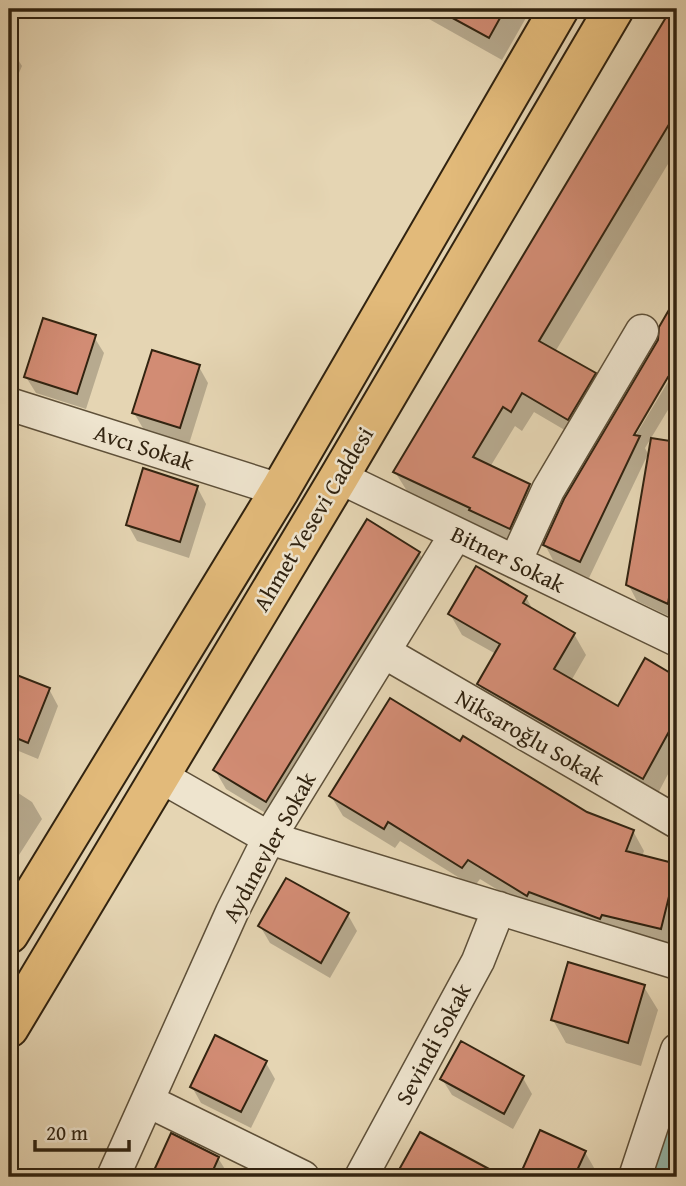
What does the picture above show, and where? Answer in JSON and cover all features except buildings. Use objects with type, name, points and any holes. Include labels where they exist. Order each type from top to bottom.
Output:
[{"type":"highway","name":"Ahmet Yesevi Caddesi","points":[[9,934],[280,490],[559,9]]},
{"type":"highway","name":"Ahmet Yesevi Caddesi","points":[[9,1028],[339,478],[614,9]]},
{"type":"street","points":[[515,562],[548,490],[642,331]]},
{"type":"street","name":"Avcı Sokak","points":[[9,404],[280,490]]},
{"type":"street","name":"Bitner Sokak","points":[[339,478],[677,640]]},
{"type":"street","name":"Aydınevler Sokak","points":[[113,1177],[232,912],[269,838],[456,534]]},
{"type":"street","name":"Niksaroğlu Sokak","points":[[384,652],[677,822]]},
{"type":"street","points":[[160,776],[269,838],[677,963]]},
{"type":"street","name":"Sevindi Sokak","points":[[361,1177],[478,961],[499,908]]},
{"type":"street","points":[[635,1177],[677,1050]]},
{"type":"street","points":[[148,1101],[303,1177]]},
{"type":"waterway","points":[[667,1177],[677,1147]]}]
